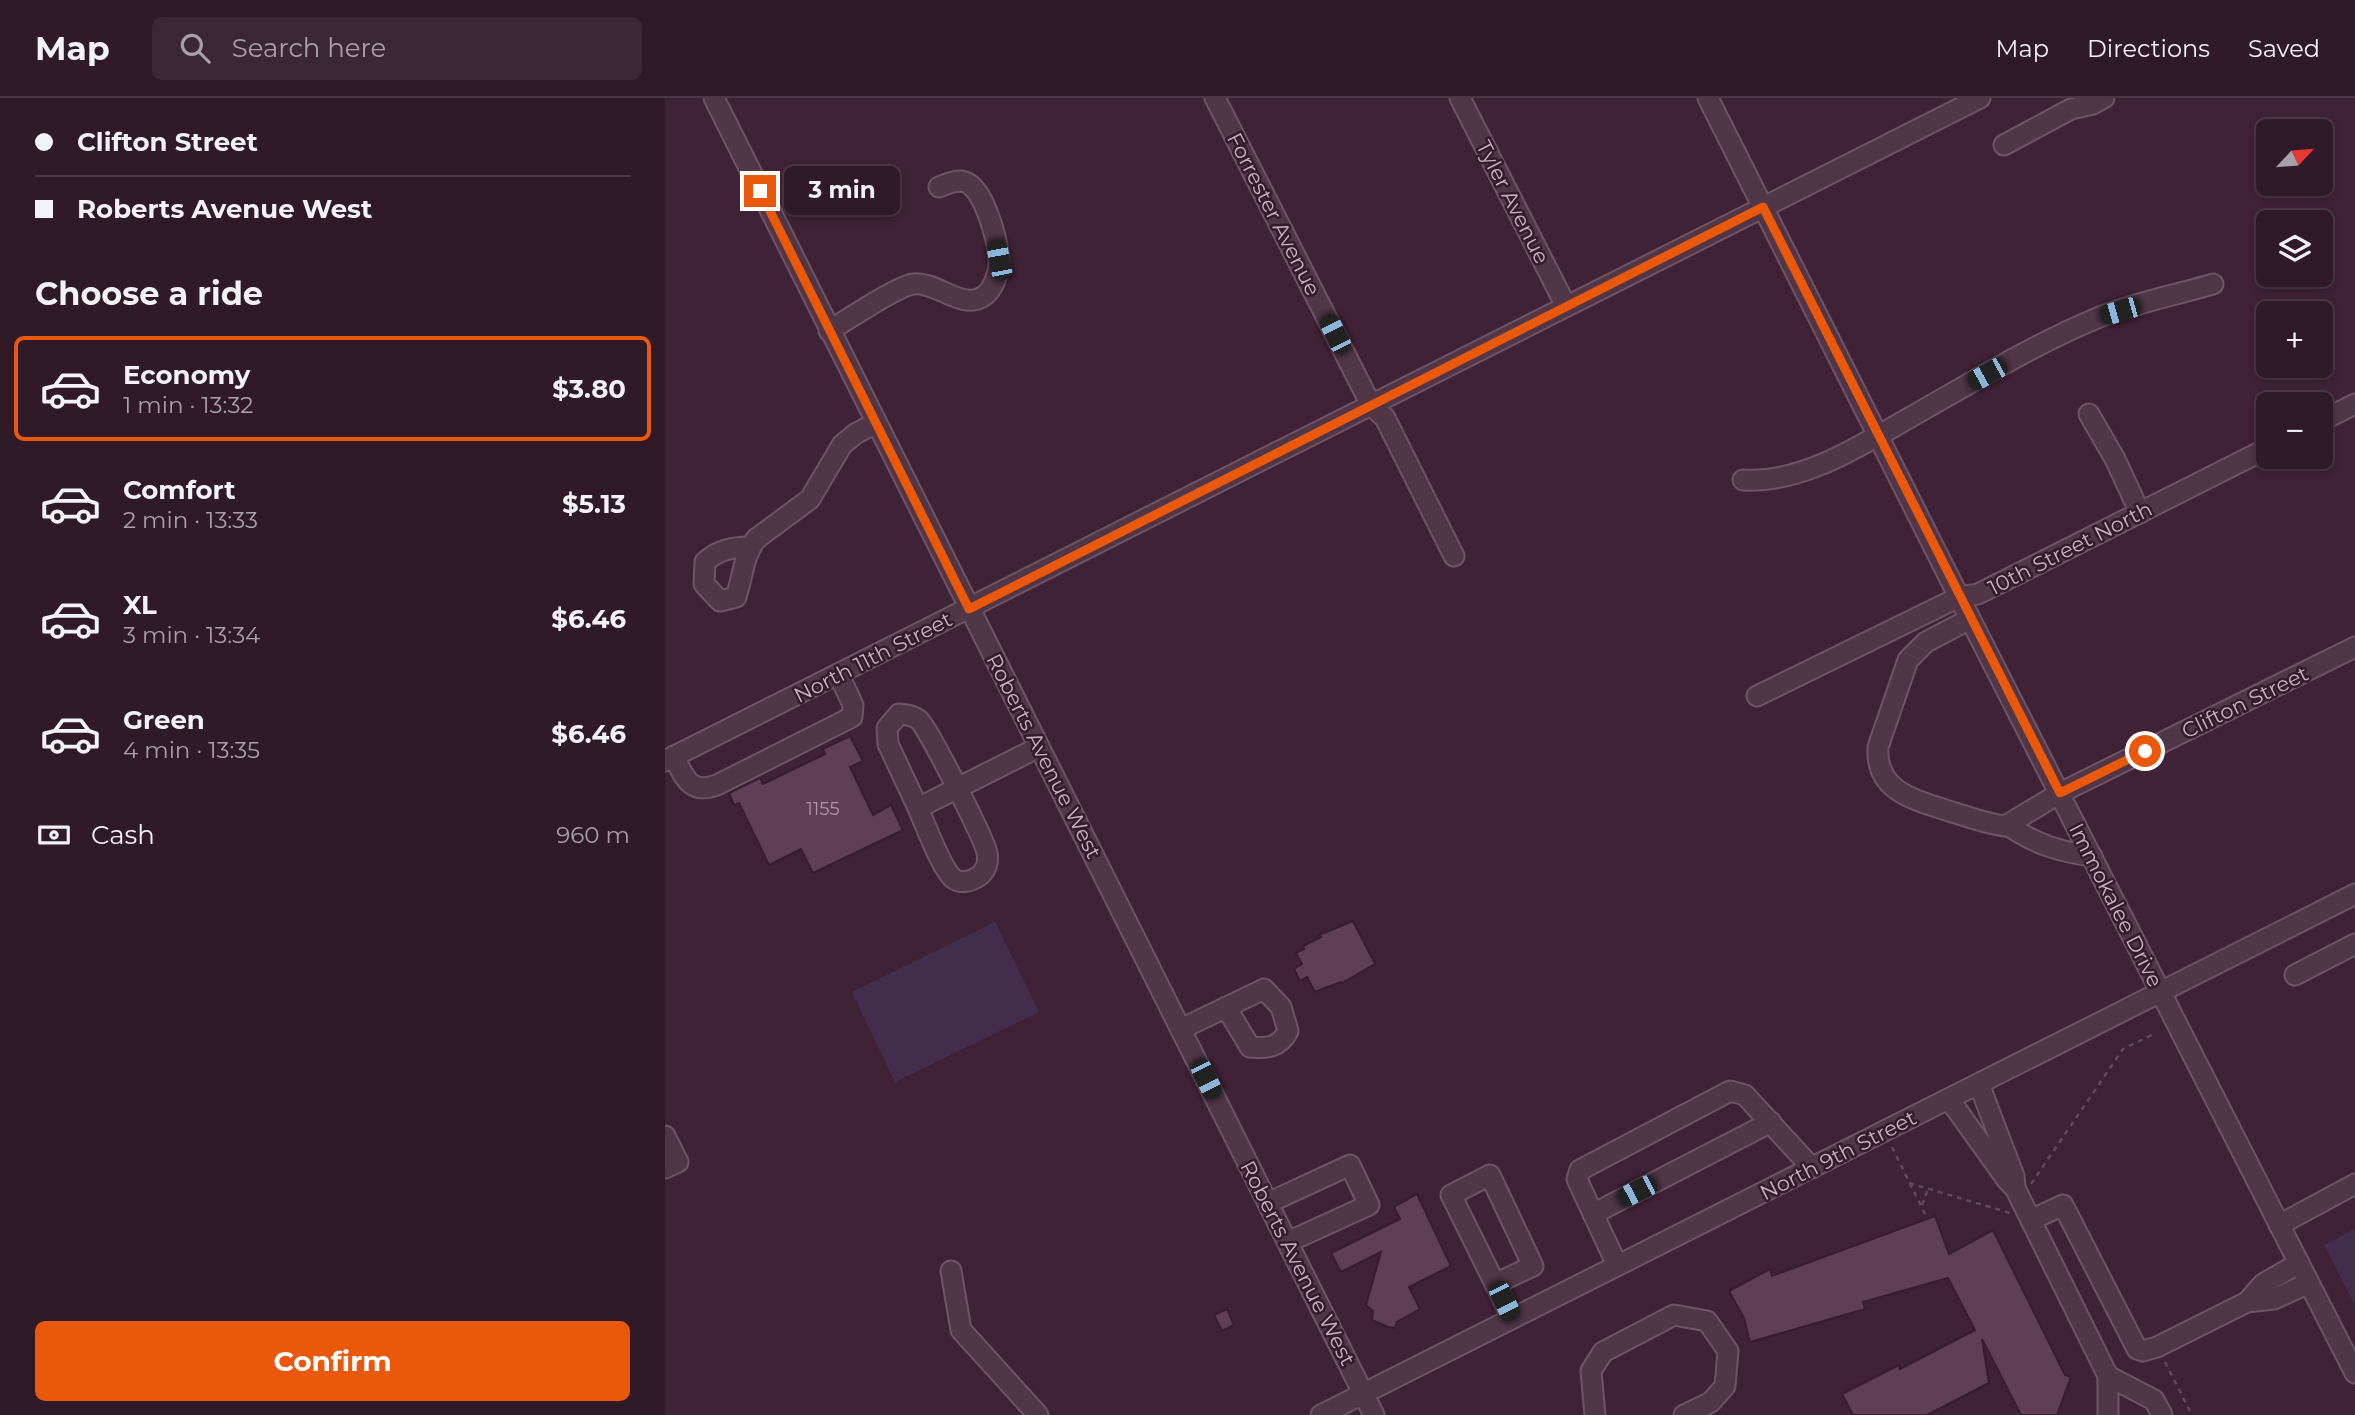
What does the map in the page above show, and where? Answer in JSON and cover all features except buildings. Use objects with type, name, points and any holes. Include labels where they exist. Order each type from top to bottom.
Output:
[{"type":"street","name":"Roberts Avenue West","points":[[713,98],[1374,1415]]},
{"type":"street","name":"Forrester Avenue","points":[[1215,98],[1371,405],[1385,418],[1454,556]]},
{"type":"street","name":"Tyler Avenue","points":[[1460,98],[1566,306]]},
{"type":"street","name":"Immokalee Drive","points":[[1708,98],[1970,619],[2355,1373]]},
{"type":"street","name":"North 11th Street","points":[[669,759],[1980,98]]},
{"type":"street","points":[[2004,145],[2071,109],[2093,104],[2104,98]]},
{"type":"street","points":[[829,331],[911,284],[930,285],[958,299],[970,300],[983,297],[992,286],[999,260],[984,204],[974,188],[965,182],[955,181],[939,187]]},
{"type":"street","points":[[1744,480],[1762,481],[1791,476],[1879,435],[2031,350],[2097,318],[2213,284]]},
{"type":"street","points":[[2333,415],[2355,404]]},
{"type":"street","points":[[2089,414],[2115,459],[2140,513]]},
{"type":"street","points":[[750,547],[756,539],[810,499],[842,445],[876,422]]},
{"type":"street","name":"10th Street North","points":[[1757,696],[1959,597],[1978,594],[2256,454]]},
{"type":"street","points":[[1970,619],[1926,642],[1908,660],[1882,735],[1877,759],[1880,770],[1895,789],[1908,797],[1981,821],[2009,826],[2041,845],[2092,856]]},
{"type":"street","name":"Clifton Street","points":[[2009,826],[2060,793],[2355,648]]},
{"type":"street","points":[[669,759],[690,784],[703,788],[717,785],[852,717],[853,705],[839,675]]},
{"type":"street","points":[[899,714],[910,715],[920,721],[932,738],[987,851],[987,865],[980,876],[965,882],[954,879],[946,871],[918,808],[888,744],[887,728],[899,714]]},
{"type":"street","points":[[918,808],[1039,747]]},
{"type":"street","name":"North 9th Street","points":[[1321,1415],[2355,894]]},
{"type":"street","points":[[2295,975],[2355,944]]},
{"type":"street","points":[[1181,1029],[1226,1007]]},
{"type":"street","points":[[1979,1084],[2021,1189],[2024,1219],[2108,1376],[2108,1415]]},
{"type":"street","points":[[1617,1265],[1577,1179],[1580,1170],[1730,1091],[1745,1095],[1812,1168]]},
{"type":"street","points":[[1949,1099],[2007,1180],[2021,1189]]},
{"type":"street","points":[[1593,1214],[1771,1122]]},
{"type":"street","points":[[665,1136],[678,1162],[665,1168]]},
{"type":"street","points":[[1268,1203],[1350,1166],[1369,1205],[1288,1242]]},
{"type":"street","points":[[1496,1284],[1533,1266],[1490,1175],[1451,1195],[1512,1318]]},
{"type":"street","points":[[2279,1224],[2355,1184]]},
{"type":"street","points":[[2024,1219],[2063,1205],[2137,1349],[2143,1351],[2157,1347],[2247,1302],[2274,1298],[2309,1283]]},
{"type":"street","points":[[2247,1302],[2263,1284],[2299,1264]]},
{"type":"street","points":[[951,1271],[961,1330],[1038,1415]]},
{"type":"street","points":[[1595,1415],[1591,1371],[1603,1352],[1674,1315],[1707,1321],[1728,1351],[1725,1386],[1711,1402],[1684,1415]]},
{"type":"street","points":[[2108,1376],[2154,1400],[2162,1415]]},
{"type":"path","points":[[2021,1189],[2123,1049],[2156,1033]]},
{"type":"path","points":[[1891,1144],[1927,1218]]},
{"type":"path","points":[[1909,1182],[2024,1219]]},
{"type":"path","points":[[1921,1207],[1928,1189]]},
{"type":"path","points":[[2163,1357],[2192,1415]]},
{"type":"shaded area","points":[[995,922],[1039,1012],[895,1082],[852,992]]},
{"type":"shaded area","points":[[2355,1229],[2355,1305],[2324,1245]]},
{"type":"route","points":[[760,191],[969,609],[1763,207],[2060,793],[2145,751]]}]
